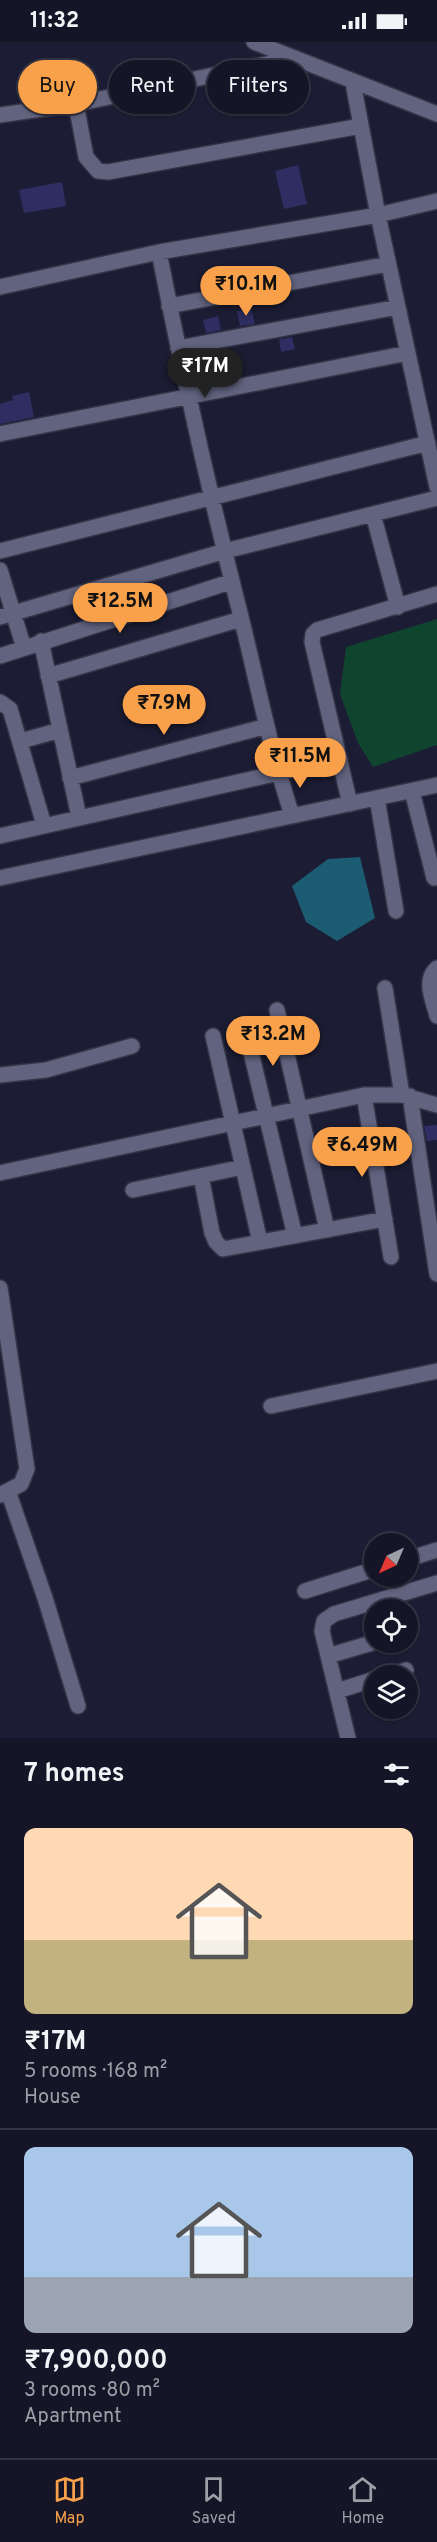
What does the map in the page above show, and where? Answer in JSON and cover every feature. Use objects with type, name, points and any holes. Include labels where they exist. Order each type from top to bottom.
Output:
[{"type":"street","points":[[254,42],[353,83],[437,114]]},
{"type":"street","points":[[97,100],[295,58]]},
{"type":"street","points":[[353,83],[388,264],[437,487]]},
{"type":"street","points":[[0,115],[18,112]]},
{"type":"street","points":[[78,114],[86,157],[98,171],[108,172],[361,126]]},
{"type":"street","points":[[0,287],[159,252],[378,215],[437,201]]},
{"type":"street","points":[[159,252],[187,395],[225,551],[230,582],[278,773],[292,815]]},
{"type":"street","points":[[170,306],[388,264]]},
{"type":"street","points":[[178,348],[398,307]]},
{"type":"street","points":[[0,434],[187,395],[408,353]]},
{"type":"street","points":[[0,551],[428,443]]},
{"type":"street","points":[[7,614],[225,551],[437,498]]},
{"type":"street","points":[[373,513],[398,607]]},
{"type":"street","points":[[0,570],[7,614],[24,648]]},
{"type":"street","points":[[0,656],[230,582]]},
{"type":"street","points":[[350,804],[312,642],[313,634],[317,630],[437,594]]},
{"type":"street","points":[[48,676],[241,619]]},
{"type":"street","points":[[41,641],[79,817]]},
{"type":"street","points":[[0,702],[10,709],[44,825]]},
{"type":"street","points":[[70,778],[267,726]]},
{"type":"street","points":[[21,741],[60,730]]},
{"type":"street","points":[[0,836],[340,759]]},
{"type":"street","points":[[0,878],[437,785]]},
{"type":"street","points":[[412,790],[434,878]]},
{"type":"street","points":[[377,798],[396,911]]},
{"type":"street","points":[[436,1011],[429,981],[437,968]]},
{"type":"street","points":[[385,988],[406,1096],[431,1192],[437,1274]]},
{"type":"street","points":[[277,1010],[327,1230]]},
{"type":"street","points":[[245,1027],[268,1115],[295,1236]]},
{"type":"street","points":[[213,1036],[260,1242]]},
{"type":"street","points":[[0,1075],[46,1070],[132,1046]]},
{"type":"street","points":[[364,1095],[391,1257]]},
{"type":"street","points":[[0,1173],[364,1095],[406,1096],[437,1105]]},
{"type":"street","points":[[133,1190],[243,1167]]},
{"type":"street","points":[[201,1176],[212,1233],[220,1247],[227,1248],[385,1219]]},
{"type":"street","points":[[0,1288],[4,1352],[27,1469],[21,1484],[4,1493],[78,1706]]},
{"type":"street","points":[[271,1406],[437,1371]]},
{"type":"street","points":[[418,1556],[437,1550]]},
{"type":"street","points":[[305,1591],[364,1572]]},
{"type":"street","points":[[348,1738],[322,1631],[328,1618],[437,1583]]},
{"type":"street","points":[[328,1656],[364,1645]]},
{"type":"street","points":[[337,1691],[364,1682]]},
{"type":"green space","points":[[437,619],[437,745],[373,767],[358,743],[340,694],[346,647]]},
{"type":"water","points":[[360,857],[375,918],[337,941],[306,922],[292,886],[328,859]]},
{"type":"building","points":[[298,165],[307,204],[284,209],[275,171]]},
{"type":"building","points":[[62,182],[66,206],[24,213],[19,190]]},
{"type":"building","points":[[251,308],[255,324],[240,326],[237,311]]},
{"type":"building","points":[[218,316],[221,330],[206,333],[203,320]]},
{"type":"building","points":[[292,337],[295,349],[281,352],[279,339]]},
{"type":"building","points":[[29,392],[34,417],[0,424],[0,404],[13,400],[12,396]]},
{"type":"building","points":[[437,1125],[437,1140],[427,1141],[424,1126]]}]
